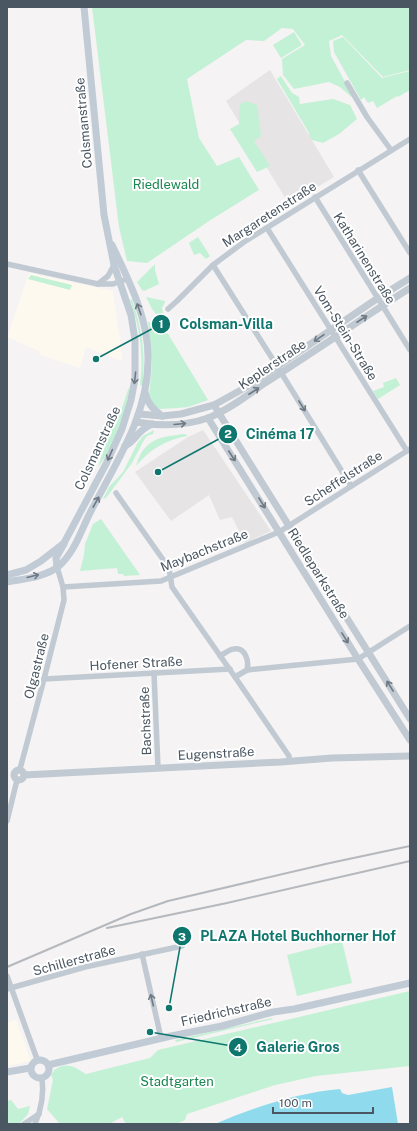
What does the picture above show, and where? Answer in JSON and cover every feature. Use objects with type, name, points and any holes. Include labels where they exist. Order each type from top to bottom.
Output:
[{"type":"main road","name":"Colsmanstraße","points":[[57,567],[64,561],[76,543],[136,422],[145,392],[148,360],[145,325],[139,308],[114,265],[104,215],[84,7]]},
{"type":"main road","name":"Colsmanstraße","points":[[7,575],[26,570],[41,562],[64,543],[106,464],[125,419],[133,393],[136,365],[135,340],[131,315],[124,280],[108,237]]},
{"type":"main road","points":[[145,392],[151,406],[162,416]]},
{"type":"main road","points":[[125,419],[139,414]]},
{"type":"main road","points":[[125,419],[136,422]]},
{"type":"main road","points":[[125,446],[132,443],[137,434],[143,428],[152,424]]},
{"type":"main road","points":[[7,582],[45,573],[57,567],[56,558],[64,543]]},
{"type":"main road","name":"Friedrichstraße","points":[[48,1065],[161,1038],[222,1026],[273,1012],[410,983]]},
{"type":"main road","points":[[37,1060],[44,1060],[48,1065],[49,1072],[42,1078],[35,1077],[30,1068],[32,1063],[37,1060]]},
{"type":"main road","points":[[7,1072],[30,1068]]},
{"type":"street","points":[[347,83],[367,117],[391,150]]},
{"type":"street","name":"Margaretenstraße","points":[[168,309],[213,265],[315,197],[391,150],[409,141]]},
{"type":"street","points":[[358,170],[410,253]]},
{"type":"street","name":"Katharinenstraße","points":[[315,197],[410,350]]},
{"type":"street","name":"Vom-Stein-Straße","points":[[267,228],[408,450]]},
{"type":"street","points":[[7,264],[98,284],[107,284],[124,280]]},
{"type":"street","points":[[98,284],[108,276],[114,265]]},
{"type":"street","points":[[213,265],[282,373],[351,486]]},
{"type":"street","name":"Keplerstraße","points":[[136,422],[152,424],[185,423],[208,418],[219,413],[282,373],[378,298],[410,278]]},
{"type":"street","name":"Keplerstraße","points":[[139,414],[162,416],[181,414],[214,405],[410,288]]},
{"type":"street","points":[[208,418],[209,411],[214,405]]},
{"type":"street","name":"Riedleparkstraße","points":[[214,405],[288,526],[410,719]]},
{"type":"street","name":"Riedleparkstraße","points":[[208,418],[410,740]]},
{"type":"street","name":"Scheffelstraße","points":[[279,532],[408,450]]},
{"type":"street","points":[[116,493],[168,568],[172,587],[289,756],[289,761]]},
{"type":"street","name":"Maybachstraße","points":[[63,587],[161,581],[279,532]]},
{"type":"street","name":"Olgastraße","points":[[22,772],[64,600],[63,587],[57,567]]},
{"type":"street","points":[[235,677],[247,670],[358,659],[410,626]]},
{"type":"street","points":[[220,656],[233,649],[238,649],[248,659],[247,670]]},
{"type":"street","name":"Hofener Straße","points":[[44,679],[230,669]]},
{"type":"street","name":"Bachstraße","points":[[154,673],[158,768]]},
{"type":"street","name":"Eugenstraße","points":[[22,772],[158,768],[334,758],[410,756]]},
{"type":"street","points":[[7,821],[12,777],[22,778],[22,772]]},
{"type":"street","name":"Schillerstraße","points":[[9,988],[85,967],[182,946]]},
{"type":"street","points":[[142,954],[161,1038]]},
{"type":"street","points":[[7,976],[9,988],[37,1060]]},
{"type":"street","points":[[35,1124],[39,1113],[43,1090],[42,1078]]},
{"type":"street","points":[[24,1124],[39,1113]]},
{"type":"shaded area","points":[[270,70],[334,177],[289,204],[226,101]]},
{"type":"shaded area","points":[[29,273],[113,291],[122,361],[86,347],[80,368],[40,355],[39,351],[7,337]]},
{"type":"shaded area","points":[[203,430],[271,531],[245,543],[232,517],[220,520],[209,495],[171,521],[135,472],[188,437]]},
{"type":"shaded area","points":[[16,1019],[31,1061],[7,1066],[7,1023]]},
{"type":"green space","name":"Riedlewald","points":[[92,7],[410,7],[410,70],[383,77],[342,35],[329,41],[331,56],[355,100],[340,87],[329,82],[294,89],[283,75],[282,59],[305,45],[293,29],[282,28],[264,41],[246,40],[187,79],[199,138],[217,166],[239,157],[259,190],[209,221],[147,263],[127,261],[119,227]]},
{"type":"green space","points":[[294,32],[302,45],[281,58],[273,45]]},
{"type":"green space","points":[[343,37],[382,78],[410,71],[410,90],[377,108],[373,101],[368,103],[364,97],[361,100],[334,52],[333,41]]},
{"type":"green space","points":[[281,76],[292,93],[299,97],[300,104],[333,99],[350,105],[357,119],[339,134],[323,143],[312,140],[277,79]]},
{"type":"green space","points":[[246,101],[257,105],[261,136],[254,141],[270,166],[257,172],[230,129],[239,124],[240,104]]},
{"type":"green space","points":[[198,237],[210,256],[206,259],[200,253],[194,255],[189,243]]},
{"type":"green space","points":[[155,264],[159,284],[144,291],[137,282]]},
{"type":"green space","points":[[31,275],[72,285],[70,290],[28,279]]},
{"type":"green space","points":[[146,297],[165,301],[162,308],[164,318],[160,319],[152,309]]},
{"type":"green space","points":[[132,299],[139,322],[142,342],[144,362],[143,386],[140,385],[142,363],[139,331],[130,300]]},
{"type":"green space","points":[[148,322],[151,322],[156,329],[165,329],[208,400],[188,407],[160,409],[154,406],[149,396],[152,365]]},
{"type":"green space","points":[[396,378],[400,385],[378,399],[373,391],[384,387],[383,383]]},
{"type":"green space","points":[[129,387],[126,406],[119,429],[98,467],[113,423],[118,420]]},
{"type":"green space","points":[[154,430],[153,434],[147,436],[144,440],[132,463],[106,498],[103,499],[109,487],[123,472],[137,444],[143,436]]},
{"type":"green space","points":[[184,434],[187,436],[172,440],[153,450],[136,466],[143,450],[154,441],[167,436]]},
{"type":"green space","points":[[101,519],[140,575],[124,576],[123,574],[118,574],[117,568],[80,571],[85,544],[93,524]]},
{"type":"green space","points":[[342,941],[352,983],[297,996],[287,955]]},
{"type":"green space","name":"Stadtgarten","points":[[410,991],[410,1066],[316,1076],[275,1085],[187,1114],[185,1120],[176,1124],[126,1124],[122,1117],[109,1124],[60,1124],[47,1109],[53,1080],[51,1075],[54,1070],[59,1067],[67,1065],[71,1066],[86,1074],[150,1058],[158,1050]]},
{"type":"green space","points":[[273,1019],[176,1042],[175,1040]]},
{"type":"green space","points":[[11,1100],[18,1109],[30,1106],[28,1114],[19,1124],[7,1124],[7,1101]]},
{"type":"water","points":[[392,1087],[398,1124],[215,1124],[245,1112],[292,1097],[340,1089],[342,1093],[348,1095]]},
{"type":"railway","points":[[7,967],[131,914],[168,901],[410,846]]},
{"type":"railway","points":[[107,928],[227,903],[410,861]]},
{"type":"place","name":"Colsman-Villa","points":[[96,359]]},
{"type":"place","name":"Cinéma 17","points":[[158,472]]},
{"type":"place","name":"PLAZA Hotel Buchhorner Hof","points":[[169,1008]]},
{"type":"place","name":"Galerie Gros","points":[[150,1032]]}]
